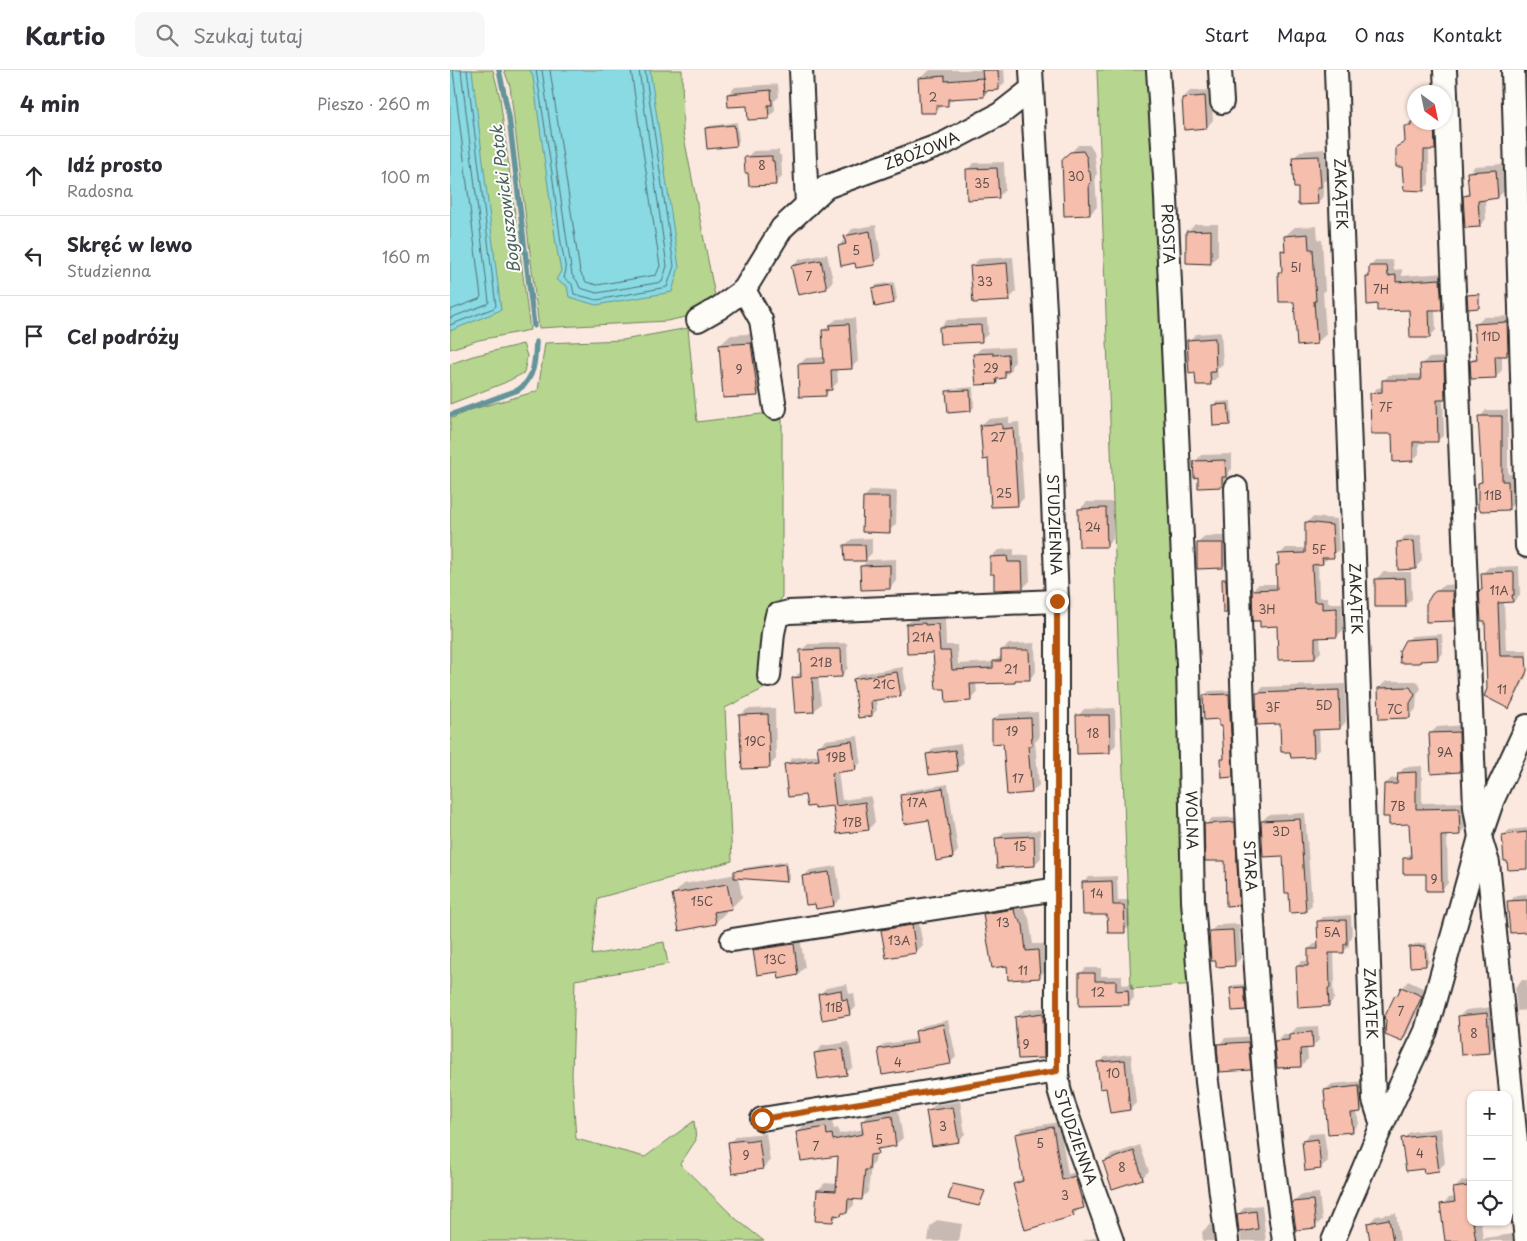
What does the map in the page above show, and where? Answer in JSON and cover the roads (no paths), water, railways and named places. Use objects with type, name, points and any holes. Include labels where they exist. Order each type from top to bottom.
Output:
[{"type":"street","points":[[801,70],[807,205]]},
{"type":"street","name":"PROSTA","points":[[1158,70],[1176,398]]},
{"type":"street","points":[[1220,70],[1222,102]]},
{"type":"street","name":"ZAKĄTEK","points":[[1336,70],[1374,1100],[1382,1125]]},
{"type":"street","points":[[1445,70],[1475,808],[1480,837],[1488,863],[1526,1241]]},
{"type":"street","points":[[1513,70],[1527,546]]},
{"type":"street","name":"ZBOŻOWA","points":[[698,320],[744,290],[782,228],[826,186],[943,144],[1000,114],[1032,80]]},
{"type":"street","name":"STUDZIENNA","points":[[1032,80],[1046,328],[1057,601],[1057,1071],[1064,1106],[1112,1241]]},
{"type":"street","points":[[744,290],[761,320],[775,408]]},
{"type":"street","name":"WOLNA","points":[[1176,398],[1188,665],[1193,901],[1207,1082],[1227,1241]]},
{"type":"street","name":"STARA","points":[[1236,488],[1252,925],[1268,1118],[1284,1241]]},
{"type":"street","points":[[769,676],[773,633],[777,615],[789,612],[1057,601]]},
{"type":"street","points":[[1333,1241],[1382,1125],[1426,1031],[1480,837],[1493,799],[1527,726]]},
{"type":"street","points":[[732,940],[1057,889]]},
{"type":"street","points":[[762,1119],[1057,1071]]},
{"type":"water","points":[[450,70],[472,70],[501,310],[450,331]]},
{"type":"water","points":[[530,70],[650,70],[679,267],[672,292],[596,305],[569,297],[567,286],[556,280],[561,271],[533,77]]},
{"type":"waterway","name":"Boguszowicki Potok","points":[[499,70],[509,117],[534,326]]},
{"type":"waterway","name":"Boguszowicki Potok","points":[[450,415],[518,390],[524,386],[533,369],[536,342]]}]
